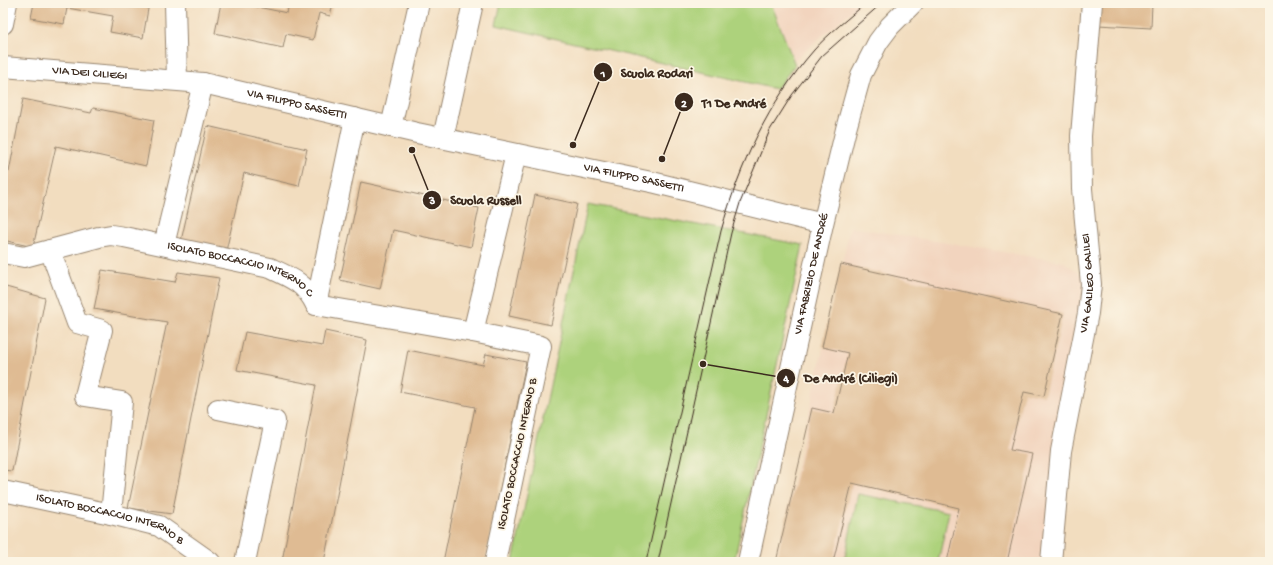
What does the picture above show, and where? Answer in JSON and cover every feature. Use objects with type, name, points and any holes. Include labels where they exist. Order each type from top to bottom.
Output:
[{"type":"street","points":[[3,24],[7,3]]},
{"type":"street","points":[[175,3],[177,80]]},
{"type":"street","points":[[391,127],[419,3]]},
{"type":"street","points":[[443,138],[473,3]]},
{"type":"street","name":"VIA FABRIZIO DE ANDRÉ","points":[[748,562],[823,224],[846,129],[864,70],[884,33],[913,3]]},
{"type":"street","name":"VIA GALILEO GALILEI","points":[[1051,562],[1061,451],[1088,314],[1091,284],[1082,189],[1081,136],[1092,3]]},
{"type":"street","name":"VIA DEI CILIEGI","points":[[3,67],[203,83]]},
{"type":"street","points":[[164,245],[203,83]]},
{"type":"street","name":"VIA FILIPPO SASSETTI","points":[[203,83],[391,127],[656,183],[823,224]]},
{"type":"street","points":[[316,305],[355,118]]},
{"type":"street","points":[[473,332],[516,154]]},
{"type":"street","name":"ISOLATO BOCCACCIO INTERNO C","points":[[3,253],[24,257],[111,236],[164,245],[270,268],[292,278],[304,286],[316,305],[473,332],[541,346]]},
{"type":"street","points":[[50,250],[77,323],[102,330],[85,396],[122,402],[111,514]]},
{"type":"street","name":"ISOLATO BOCCACCIO INTERNO B","points":[[495,562],[541,346]]},
{"type":"street","points":[[218,409],[275,421],[245,562]]},
{"type":"street","name":"ISOLATO BOCCACCIO INTERNO B","points":[[3,491],[111,514],[159,526],[210,562]]},
{"type":"shaded area","points":[[772,3],[861,3],[794,60]]},
{"type":"shaded area","points":[[850,227],[1064,262],[1086,278],[1043,562],[776,562]]},
{"type":"green space","points":[[501,3],[771,3],[795,65],[776,89],[496,25]]},
{"type":"green space","points":[[588,204],[803,245],[734,562],[513,562]]},
{"type":"green space","points":[[858,494],[949,512],[938,562],[844,562]]},
{"type":"building","points":[[34,3],[149,3],[143,38],[110,32],[113,16],[67,8],[64,24],[31,18]]},
{"type":"building","points":[[221,3],[238,3],[287,13],[289,3],[333,3],[330,16],[319,13],[313,40],[286,34],[283,48],[215,33]]},
{"type":"building","points":[[1100,3],[1152,3],[1151,28],[1098,25]]},
{"type":"building","points":[[23,99],[91,113],[93,108],[154,120],[146,166],[56,146],[33,247],[3,240],[3,171],[9,172]]},
{"type":"building","points":[[207,126],[307,149],[299,186],[244,173],[226,251],[181,241]]},
{"type":"building","points":[[361,182],[479,208],[471,247],[393,230],[380,289],[340,280]]},
{"type":"building","points":[[535,195],[577,204],[551,325],[509,316]]},
{"type":"building","points":[[841,264],[1063,314],[1044,396],[1024,392],[1010,450],[1032,454],[1007,562],[947,562],[959,508],[852,483],[833,562],[776,562],[812,408],[834,413],[848,353],[822,347]]},
{"type":"building","points":[[102,270],[175,282],[178,272],[219,278],[172,514],[128,508],[167,322],[94,309]]},
{"type":"building","points":[[6,287],[45,298],[12,471],[3,470],[3,303]]},
{"type":"building","points":[[325,331],[367,340],[324,562],[286,562],[282,561],[316,385],[237,370],[245,332],[322,346]]},
{"type":"building","points":[[408,350],[483,365],[486,354],[526,362],[485,562],[443,562],[475,407],[400,392]]},
{"type":"tram line","points":[[646,562],[721,231],[737,182],[757,135],[769,113],[798,70],[826,38],[866,3]]},
{"type":"tram line","points":[[658,562],[731,233],[740,203],[770,130],[792,95],[822,56],[882,3]]},
{"type":"place","name":"Scuola Rodari","points":[[573,145]]},
{"type":"place","name":"Scuola Russell","points":[[412,150]]},
{"type":"place","name":"T1 De André","points":[[662,159]]},
{"type":"place","name":"De André (Ciliegi)","points":[[703,364]]}]
